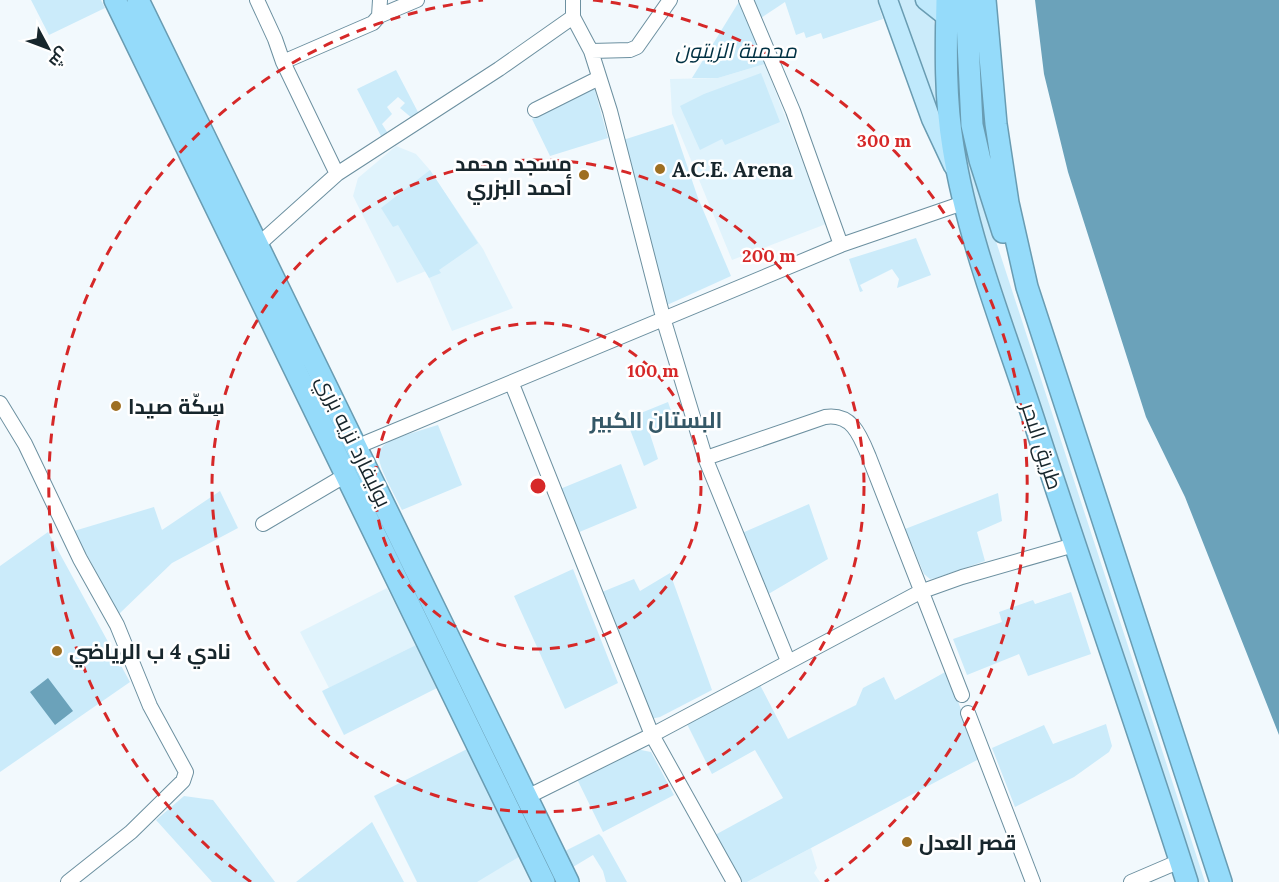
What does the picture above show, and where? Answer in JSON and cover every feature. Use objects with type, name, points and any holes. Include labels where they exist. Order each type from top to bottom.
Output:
[{"type":"highway","name":"بوليفارد نزيه بزري","points":[[115,0],[544,882]]},
{"type":"highway","name":"بوليفارد نزيه بزري","points":[[138,0],[210,151],[259,244],[568,882]]},
{"type":"highway","name":"طريق البحر","points":[[960,3],[998,136],[1008,203],[1027,287],[1221,882]]},
{"type":"highway","points":[[960,3],[960,42],[980,160],[1007,244],[1027,287]]},
{"type":"highway","name":"طريق البحر","points":[[960,42],[951,137],[963,193],[1074,545],[1187,882]]},
{"type":"main road","points":[[888,0],[931,118],[963,193]]},
{"type":"main road","points":[[924,0],[960,3]]},
{"type":"street","points":[[257,0],[276,39],[283,62],[337,174]]},
{"type":"street","points":[[380,0],[380,16]]},
{"type":"street","points":[[283,62],[366,27],[380,16],[417,0]]},
{"type":"street","points":[[573,0],[573,17],[591,51],[616,133],[664,321],[706,458],[788,661]]},
{"type":"street","points":[[591,51],[630,50],[637,47],[670,0]]},
{"type":"street","points":[[746,0],[797,122],[841,245]]},
{"type":"street","points":[[259,244],[337,174],[573,17]]},
{"type":"street","points":[[535,110],[599,78]]},
{"type":"street","points":[[356,447],[664,321],[963,193]]},
{"type":"street","points":[[512,384],[652,735],[734,882]]},
{"type":"street","points":[[0,404],[25,444],[80,559],[117,625],[150,706],[186,772],[183,781],[131,832],[68,882]]},
{"type":"street","points":[[706,458],[806,422],[835,416],[848,420],[865,448],[962,695]]},
{"type":"street","points":[[263,524],[346,475]]},
{"type":"street","points":[[527,797],[652,735],[920,592],[962,577],[1074,545]]},
{"type":"street","points":[[968,713],[1033,882]]},
{"type":"street","points":[[1131,882],[1180,861]]},
{"type":"shaded area","points":[[1035,0],[1279,0],[1279,735],[1185,497],[1146,417],[1068,172],[1044,74]]},
{"type":"shaded area","points":[[765,64],[826,224],[732,260],[672,114],[670,79],[718,78]]},
{"type":"shaded area","points":[[396,146],[416,154],[429,169],[483,249],[513,308],[452,331],[426,271],[397,283],[353,196],[358,178]]},
{"type":"shaded area","points":[[387,588],[416,645],[329,688],[300,632]]},
{"type":"shaded area","points":[[48,678],[73,711],[55,725],[30,692]]},
{"type":"shaded area","points":[[811,848],[817,868],[814,873],[820,882],[747,882]]},
{"type":"shaded area","points":[[519,857],[533,882],[477,882],[477,881]]},
{"type":"green space","points":[[31,0],[101,0],[105,8],[49,35]]},
{"type":"green space","name":"محمية الزيتون","points":[[740,0],[765,64],[718,78],[692,78]]},
{"type":"green space","points":[[752,0],[877,0],[883,19],[823,39],[821,33],[806,38],[804,32],[796,35],[785,2],[761,18]]},
{"type":"green space","points":[[898,0],[915,0],[932,15],[937,33],[948,139]]},
{"type":"green space","points":[[953,38],[959,40],[976,180],[1205,882],[1194,882],[968,184],[961,157]]},
{"type":"green space","points":[[396,70],[419,114],[413,119],[400,108],[405,103],[398,97],[387,107],[392,114],[382,124],[389,135],[382,138],[357,89]]},
{"type":"green space","points":[[761,73],[780,122],[725,145],[722,139],[700,150],[680,106],[704,94]]},
{"type":"green space","points":[[594,87],[608,138],[550,156],[532,119]]},
{"type":"green space","points":[[673,124],[698,198],[731,276],[667,305],[623,140]]},
{"type":"green space","points":[[430,170],[478,243],[439,270],[441,273],[429,278],[398,225],[393,227],[381,208]]},
{"type":"green space","points":[[916,238],[931,275],[897,288],[899,279],[892,269],[860,285],[863,291],[860,292],[849,259]]},
{"type":"green space","points":[[668,402],[675,422],[649,431],[658,459],[644,466],[626,419]]},
{"type":"green space","points":[[438,425],[462,485],[402,510],[383,472],[379,459],[380,451],[386,444],[397,438]]},
{"type":"green space","points":[[621,464],[637,508],[577,533],[560,489]]},
{"type":"green space","points":[[220,491],[238,528],[172,563],[119,614],[74,531],[154,507],[162,530]]},
{"type":"green space","points":[[998,493],[1002,521],[977,532],[985,561],[936,578],[930,579],[924,574],[905,529]]},
{"type":"green space","points":[[809,504],[828,559],[765,596],[742,533]]},
{"type":"green space","name":"نادي 4 ب الرياضي","points":[[48,532],[130,682],[0,772],[0,566]]},
{"type":"green space","points":[[573,569],[618,683],[565,709],[514,596]]},
{"type":"green space","points":[[670,573],[712,690],[660,717],[651,719],[602,592],[634,579],[640,591]]},
{"type":"green space","points":[[1071,592],[1091,654],[1028,676],[1019,654],[967,675],[953,639],[1002,622],[999,612],[1033,600],[1035,604]]},
{"type":"green space","points":[[416,645],[437,688],[344,735],[322,691]]},
{"type":"green space","points":[[947,671],[979,759],[747,882],[741,882],[715,835],[783,798],[755,750],[712,774],[686,722],[759,683],[788,739],[856,705],[863,688],[884,677],[895,700]]},
{"type":"green space","points":[[1106,724],[1112,746],[1109,752],[1074,777],[1015,807],[992,748],[1044,725],[1053,744]]},
{"type":"green space","points":[[631,748],[651,752],[674,795],[603,832],[577,779]]},
{"type":"green space","points":[[467,749],[519,857],[477,882],[417,882],[374,796]]},
{"type":"green space","points":[[184,796],[213,800],[275,882],[212,882],[156,820]]},
{"type":"green space","points":[[372,822],[404,882],[296,882]]},
{"type":"green space","points":[[599,834],[627,882],[606,882],[603,871],[593,855],[573,867],[565,851]]},
{"type":"place","name":"A.C.E. Arena","points":[[660,169]]},
{"type":"place","name":"مسجد محمد أحمد البزري","points":[[584,175]]},
{"type":"place","name":"سِكّة صيدا","points":[[116,406]]},
{"type":"place","name":"نادي 4 ب الرياضي","points":[[57,651]]},
{"type":"place","name":"قصر العدل","points":[[907,842]]},
{"type":"district","name":"البستان الكبير","points":[[656,420]]}]
